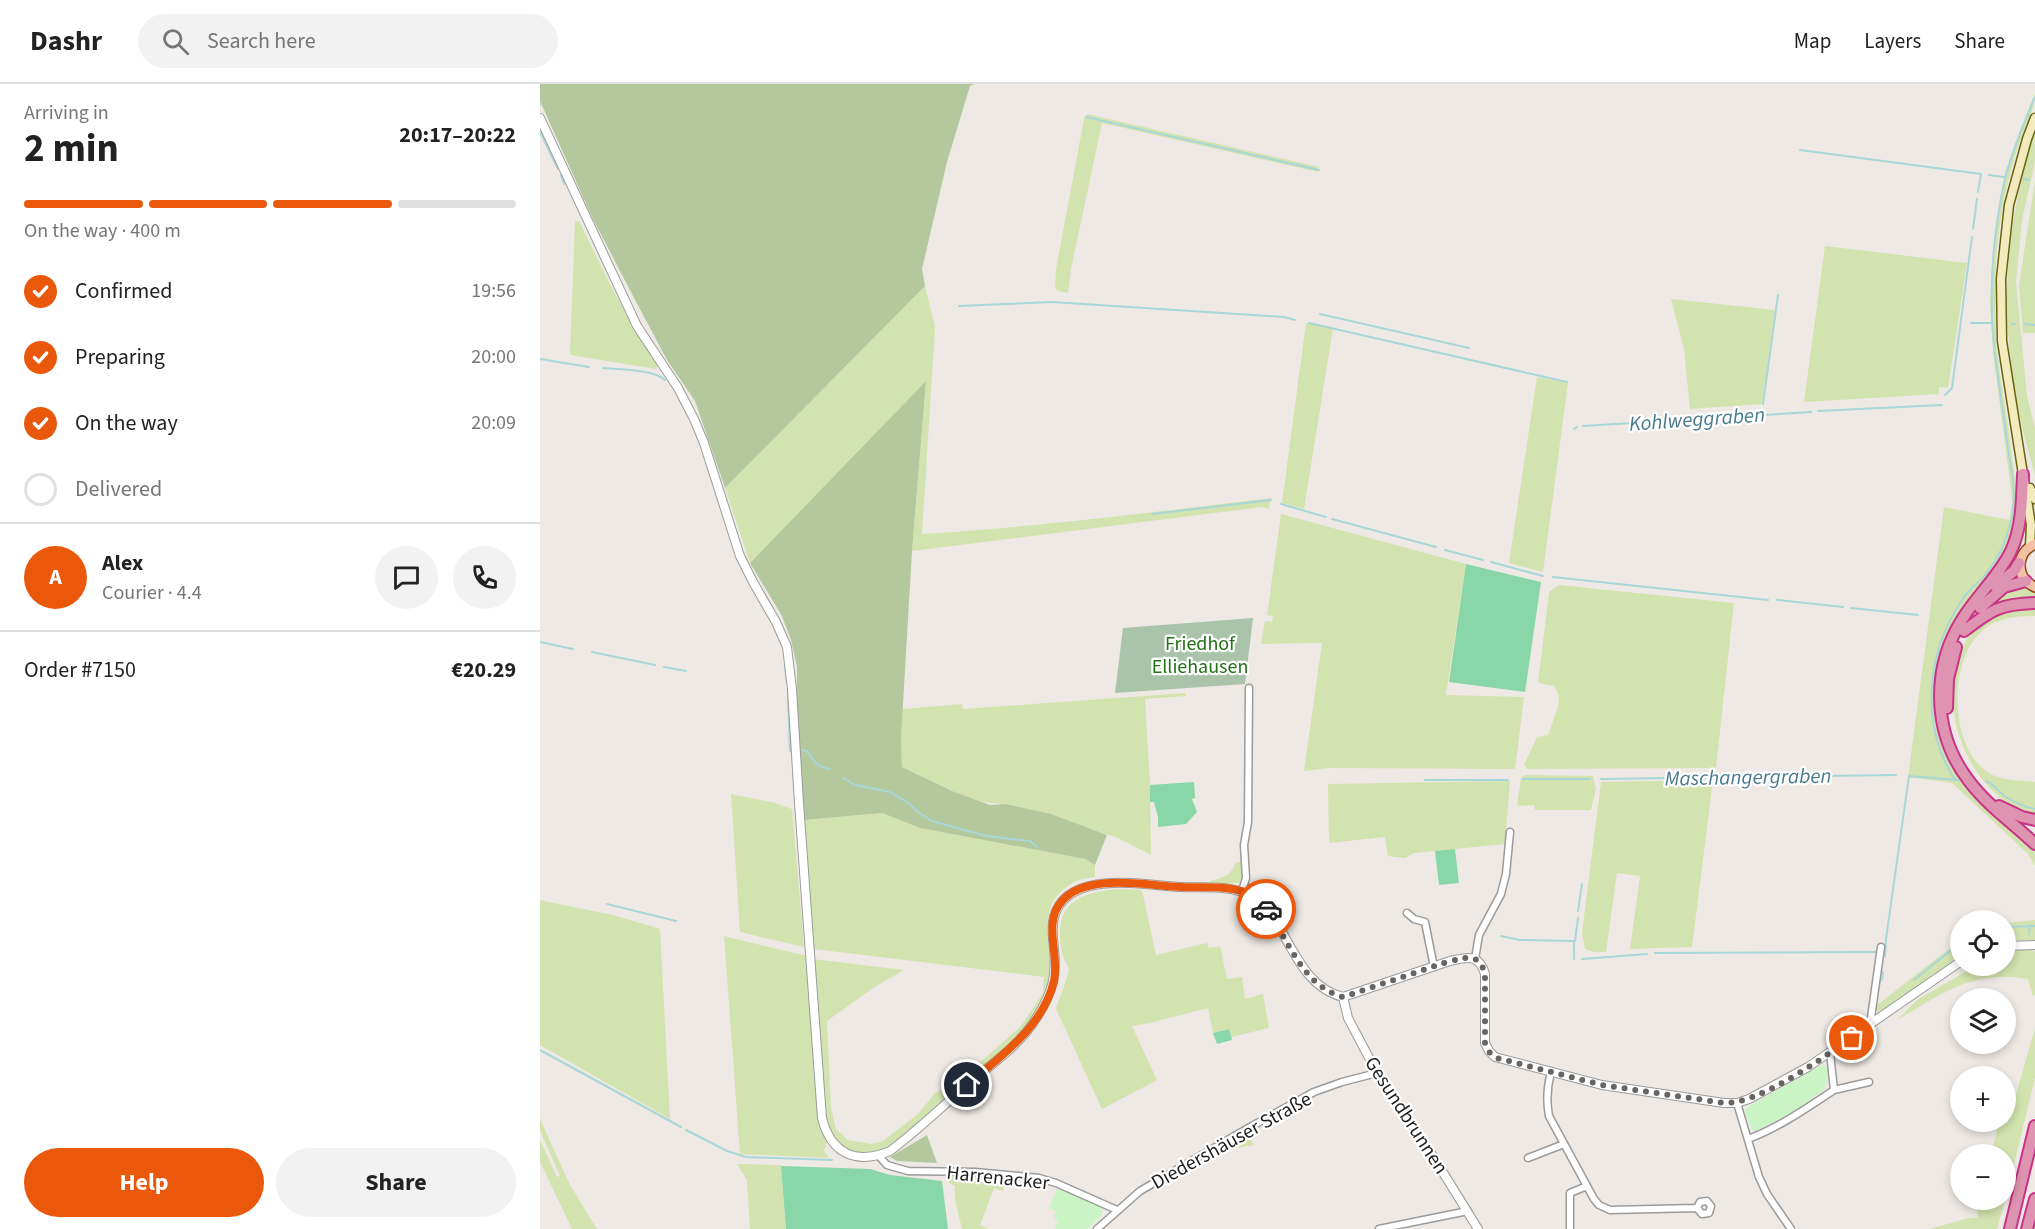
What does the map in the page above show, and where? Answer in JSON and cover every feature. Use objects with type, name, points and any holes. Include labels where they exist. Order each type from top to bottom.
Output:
[{"type":"highway","points":[[2024,474],[2022,511],[2013,548],[2003,566],[1964,617],[1954,634],[1944,662],[1940,691],[1943,726],[1953,754],[1967,779],[1987,801],[2035,844]]},
{"type":"highway","points":[[1980,597],[2014,571],[2019,563]]},
{"type":"highway","points":[[2030,584],[2004,586],[1976,611],[1954,653],[1947,692],[1950,730],[1958,753],[1973,779],[1992,800],[2011,813],[2035,820]]},
{"type":"highway","points":[[1964,631],[1995,609],[2016,603],[2035,603]]},
{"type":"highway","points":[[2010,1229],[2035,1126]]},
{"type":"highway","points":[[2027,1229],[2035,1199]]},
{"type":"main road","points":[[2030,584],[2020,573],[2019,563],[2022,555],[2033,545],[2002,341],[2001,279],[2009,205],[2035,118]]},
{"type":"main road","points":[[2017,430],[2035,511]]},
{"type":"main road","points":[[2030,488],[2035,499]]},
{"type":"street","points":[[540,118],[637,326],[678,388],[694,419],[740,556],[787,647],[792,689],[822,1118],[825,1131],[830,1139],[848,1154],[864,1158],[890,1151],[1016,1042],[1035,1021],[1050,993],[1055,977],[1052,926],[1054,917],[1060,904],[1070,894],[1088,886],[1125,882],[1181,887],[1211,886],[1242,891],[1255,898],[1267,910],[1308,975],[1328,990],[1343,997],[1459,959],[1475,959],[1481,963],[1485,974],[1485,1041],[1489,1051],[1495,1057],[1624,1089],[1724,1103],[1737,1103],[1785,1081],[1830,1053],[1950,969]]},
{"type":"street","points":[[1242,891],[1246,878],[1244,845],[1248,822],[1249,688]]},
{"type":"street","points":[[1475,959],[1479,936],[1501,894],[1506,874],[1510,832]]},
{"type":"street","points":[[1407,913],[1414,919],[1425,922],[1434,968]]},
{"type":"street","points":[[2016,946],[2035,945]]},
{"type":"street","points":[[1870,1025],[1881,947]]},
{"type":"street","name":"Gesundbrunnen","points":[[1343,997],[1347,1015],[1377,1072],[1468,1210],[1478,1229]]},
{"type":"street","points":[[1830,1053],[1834,1090]]},
{"type":"street","name":"Diedershäuser Straße","points":[[1096,1229],[1117,1209],[1151,1184],[1314,1092],[1377,1072]]},
{"type":"street","points":[[1551,1072],[1547,1087],[1547,1105],[1551,1121],[1596,1202],[1606,1209],[1697,1208]]},
{"type":"street","points":[[1748,1139],[1809,1107],[1834,1090],[1869,1082]]},
{"type":"street","points":[[1737,1103],[1759,1178],[1791,1229]]},
{"type":"street","points":[[1528,1158],[1564,1144]]},
{"type":"street","name":"Harrenacker","points":[[878,1155],[887,1165],[896,1168],[1039,1178],[1117,1209]]},
{"type":"street","points":[[1570,1229],[1570,1193],[1587,1186]]},
{"type":"street","points":[[1379,1229],[1468,1210]]},
{"type":"green space","points":[[540,84],[975,84],[970,86],[947,162],[922,269],[925,286],[725,488],[695,401],[667,360],[591,215],[540,101]]},
{"type":"green space","points":[[2035,93],[2031,116],[2016,153],[2009,180],[2000,222],[1996,264],[1997,350],[2017,494],[2014,527],[2010,541],[1998,563],[1952,626],[1942,648],[1936,671],[1934,694],[1941,741],[1950,763],[1979,802],[2035,851],[2035,866],[2028,854],[1952,783],[1908,777],[1944,507],[2009,520],[2012,503],[2011,490],[1993,352],[1990,303],[1997,226],[2005,176]]},
{"type":"green space","points":[[1087,114],[1319,167],[1318,172],[1102,123],[1068,293],[1058,291],[1055,288],[1056,269],[1084,119]]},
{"type":"green space","points":[[2035,131],[2035,162],[2022,220],[2016,282],[2027,396],[2035,429],[2035,476],[2015,395],[2007,304],[2014,218]]},
{"type":"green space","points":[[2035,180],[2035,333],[2023,333],[2019,285]]},
{"type":"green space","points":[[575,221],[579,221],[626,313],[658,365],[656,369],[570,355]]},
{"type":"green space","points":[[1825,246],[1967,263],[1948,388],[1939,387],[1939,394],[1804,402]]},
{"type":"green space","points":[[925,286],[935,327],[922,534],[1053,523],[1271,498],[1269,509],[1262,507],[912,551],[926,381],[750,563],[725,488]]},
{"type":"green space","points":[[1671,299],[1775,310],[1762,404],[1690,409],[1684,349]]},
{"type":"green space","points":[[1306,323],[1333,328],[1304,509],[1282,503]]},
{"type":"green space","points":[[1537,377],[1568,383],[1543,572],[1509,563]]},
{"type":"green space","points":[[926,381],[912,551],[901,738],[902,767],[952,791],[990,805],[1006,804],[1051,814],[1107,835],[1095,865],[1085,859],[920,828],[882,813],[804,820],[797,725],[797,667],[791,640],[782,616],[750,563]]},
{"type":"green space","points":[[1281,514],[1466,564],[1446,695],[1524,697],[1515,769],[1329,768],[1304,771],[1322,643],[1261,644],[1265,621],[1272,622],[1273,616],[1267,615]]},
{"type":"green space","points":[[1466,564],[1541,582],[1525,692],[1449,682]]},
{"type":"green space","points":[[1559,585],[1734,603],[1716,768],[1527,769],[1524,765],[1537,737],[1548,735],[1558,707],[1559,696],[1554,686],[1538,683],[1549,592]]},
{"type":"green space","points":[[2020,586],[2035,593],[2035,598],[2004,602],[1977,616],[2000,592]]},
{"type":"green space","points":[[2035,606],[2035,616],[2001,620],[1983,630],[1972,644],[1964,661],[1959,681],[1958,702],[1965,742],[1974,758],[1986,771],[1997,777],[2035,782],[2035,814],[2006,802],[1982,779],[1965,751],[1955,718],[1953,685],[1959,654],[1976,628],[2003,610]]},
{"type":"green space","name":"Friedhof Elliehausen","points":[[1253,618],[1245,684],[1115,693],[1123,628]]},
{"type":"green space","points":[[1185,693],[1186,696],[1145,699],[1151,855],[1116,837],[1006,804],[966,797],[902,767],[902,709],[962,704],[963,709]]},
{"type":"green space","points":[[1525,775],[1593,776],[1596,789],[1591,810],[1535,810],[1534,805],[1517,806],[1521,778]]},
{"type":"green space","points":[[1713,780],[1692,947],[1630,949],[1640,876],[1617,873],[1606,952],[1585,949],[1582,933],[1601,782]]},
{"type":"green space","points":[[1510,781],[1505,844],[1414,853],[1405,858],[1388,856],[1385,837],[1329,843],[1328,784]]},
{"type":"green space","points":[[1194,782],[1195,798],[1192,799],[1197,812],[1186,824],[1158,827],[1154,802],[1150,802],[1150,785]]},
{"type":"green space","points":[[731,794],[792,809],[804,947],[740,932]]},
{"type":"green space","points":[[882,813],[920,828],[1085,859],[1095,865],[1095,877],[1079,880],[1068,886],[1057,895],[1052,903],[1048,922],[1051,980],[1042,1002],[1018,1036],[893,1144],[862,1153],[845,1147],[838,1141],[826,1121],[813,959],[904,970],[873,988],[827,1021],[831,1108],[836,1129],[848,1140],[871,1144],[883,1141],[919,1113],[934,1094],[960,1080],[1021,1026],[1043,993],[1044,977],[814,949],[804,820]]},
{"type":"green space","points":[[1455,849],[1459,883],[1439,885],[1435,851]]},
{"type":"green space","points":[[1240,862],[1243,877],[1239,883],[1210,884],[1210,881],[1222,878],[1232,871],[1235,863]]},
{"type":"green space","points":[[1119,889],[1142,890],[1156,955],[1207,943],[1209,948],[1220,946],[1227,979],[1242,977],[1245,999],[1263,994],[1269,1028],[1231,1037],[1228,1029],[1213,1033],[1208,1008],[1132,1026],[1157,1080],[1102,1109],[1056,1009],[1069,969],[1061,947],[1061,925],[1064,914],[1076,900],[1096,892]]},
{"type":"green space","points":[[540,900],[617,916],[660,929],[670,1119],[540,1045]]},
{"type":"green space","points":[[2035,920],[2035,940],[2016,940],[2016,922]]},
{"type":"green space","points":[[724,936],[807,956],[818,1109],[822,1132],[827,1141],[824,1150],[829,1158],[740,1154]]},
{"type":"green space","points":[[1950,948],[1950,963],[1881,1013],[1876,1010],[1876,1006]]},
{"type":"green space","points":[[2031,949],[2035,952],[2035,995],[2033,996],[2028,979],[2008,977],[1974,981],[1950,988],[1950,990],[1897,1020],[1917,1000],[1958,976],[2016,976],[2016,950]]},
{"type":"green space","points":[[2035,1028],[2035,1078],[2016,1156],[2016,1144],[1994,1144],[1997,1132],[2016,1132],[2016,1095]]},
{"type":"green space","points":[[1229,1029],[1232,1040],[1217,1044],[1213,1033]]},
{"type":"green space","points":[[1822,1065],[1828,1067],[1825,1089],[1792,1112],[1756,1132],[1753,1131],[1745,1113],[1746,1108]]},
{"type":"green space","points":[[540,1119],[570,1185],[597,1229],[572,1229],[540,1162],[540,1140],[557,1177],[560,1176],[540,1130]]},
{"type":"green space","points":[[927,1135],[937,1163],[897,1161],[890,1157]]},
{"type":"green space","points":[[1249,1135],[1254,1145],[1219,1151]]},
{"type":"green space","points":[[737,1164],[781,1165],[786,1229],[750,1229],[747,1180]]},
{"type":"green space","points":[[781,1166],[870,1169],[890,1175],[942,1181],[948,1229],[786,1229]]},
{"type":"green space","points":[[953,1174],[1007,1178],[1003,1191],[994,1188],[980,1225],[986,1229],[962,1229],[955,1200],[955,1186],[949,1183],[948,1177]]},
{"type":"green space","points":[[1061,1188],[1100,1206],[1102,1215],[1087,1229],[1055,1229],[1058,1220],[1054,1218],[1056,1211],[1049,1208],[1056,1191]]},
{"type":"green space","points":[[1977,1210],[2002,1210],[1997,1229],[1929,1229],[1969,1218],[1978,1218]]},
{"type":"waterway","points":[[1955,780],[1936,737],[1932,713],[1932,690],[1935,666],[1950,621],[1964,596],[1983,577],[2002,549],[2013,512],[2014,494],[1993,332],[1993,266],[1997,221],[2005,178],[2035,97]]},
{"type":"waterway","points":[[1086,117],[1319,170]]},
{"type":"waterway","points":[[540,132],[558,169]]},
{"type":"waterway","points":[[1800,150],[1981,174],[1978,192]]},
{"type":"waterway","points":[[561,175],[564,184]]},
{"type":"waterway","points":[[1989,175],[2004,177]]},
{"type":"waterway","points":[[2024,179],[2029,180]]},
{"type":"waterway","points":[[1973,229],[1977,199]]},
{"type":"waterway","points":[[1945,395],[1952,388],[1972,237]]},
{"type":"waterway","points":[[1763,404],[1778,295]]},
{"type":"waterway","points":[[959,306],[1052,302],[1284,317],[1295,320]]},
{"type":"waterway","points":[[1320,314],[1469,348]]},
{"type":"waterway","points":[[1309,323],[1567,382]]},
{"type":"waterway","name":"Kohlweggraben","points":[[1971,323],[1992,323]]},
{"type":"waterway","name":"Kohlweggraben","points":[[2024,324],[2035,325]]},
{"type":"waterway","points":[[540,359],[589,367]]},
{"type":"waterway","points":[[603,368],[644,372],[660,376],[665,380]]},
{"type":"waterway","name":"Kohlweggraben","points":[[1818,411],[1942,405]]},
{"type":"waterway","name":"Kohlweggraben","points":[[1583,426],[1811,412]]},
{"type":"waterway","points":[[1152,514],[1271,500]]},
{"type":"waterway","points":[[1281,504],[1326,517]]},
{"type":"waterway","points":[[1332,519],[1436,547]]},
{"type":"waterway","points":[[1445,550],[1483,560]]},
{"type":"waterway","points":[[1491,562],[1543,576]]},
{"type":"waterway","points":[[1553,577],[1768,600]]},
{"type":"waterway","points":[[1777,600],[1843,607]]},
{"type":"waterway","points":[[1851,608],[1918,615]]},
{"type":"waterway","points":[[540,642],[573,649]]},
{"type":"waterway","points":[[592,652],[655,665]]},
{"type":"waterway","points":[[785,665],[787,683]]},
{"type":"waterway","points":[[664,667],[686,671]]},
{"type":"waterway","points":[[788,695],[790,751]]},
{"type":"waterway","points":[[802,750],[807,751],[819,765],[830,769]]},
{"type":"waterway","name":"Maschangergraben","points":[[1601,779],[1896,775]]},
{"type":"waterway","points":[[1885,956],[1909,776],[1958,780]]},
{"type":"waterway","points":[[843,778],[855,785],[890,792],[932,821],[986,836],[1030,841],[1037,847]]},
{"type":"waterway","name":"Maschangergraben","points":[[1523,779],[1590,779]]},
{"type":"waterway","name":"Maschangergraben","points":[[1425,780],[1508,780]]},
{"type":"waterway","name":"Maschangergraben","points":[[1986,781],[2009,799],[2035,809]]},
{"type":"waterway","points":[[1578,911],[1582,884]]},
{"type":"waterway","points":[[607,904],[676,921]]},
{"type":"waterway","points":[[1575,941],[1578,918]]},
{"type":"waterway","points":[[2029,934],[2030,925]]},
{"type":"waterway","points":[[2016,927],[2035,926]]},
{"type":"waterway","points":[[1501,936],[1520,940],[1573,941]]},
{"type":"waterway","points":[[1574,941],[1574,959]]},
{"type":"waterway","points":[[1914,980],[1950,951]]},
{"type":"waterway","points":[[1655,953],[1875,952]]},
{"type":"waterway","points":[[1582,959],[1647,954]]},
{"type":"waterway","points":[[1882,980],[1883,972]]},
{"type":"waterway","points":[[540,1050],[681,1127]]},
{"type":"waterway","points":[[686,1130],[727,1151],[746,1157],[832,1160]]},
{"type":"way so far","points":[[1266,909],[1308,975],[1334,994],[1343,997],[1450,961],[1469,958],[1479,961],[1485,974],[1485,1043],[1491,1054],[1497,1058],[1579,1080],[1624,1089],[1737,1103],[1785,1081],[1852,1038]]},
{"type":"route","points":[[967,1085],[1022,1037],[1043,1007],[1056,972],[1052,926],[1054,917],[1062,900],[1070,894],[1088,886],[1125,882],[1181,887],[1211,886],[1248,893],[1266,909]]}]
